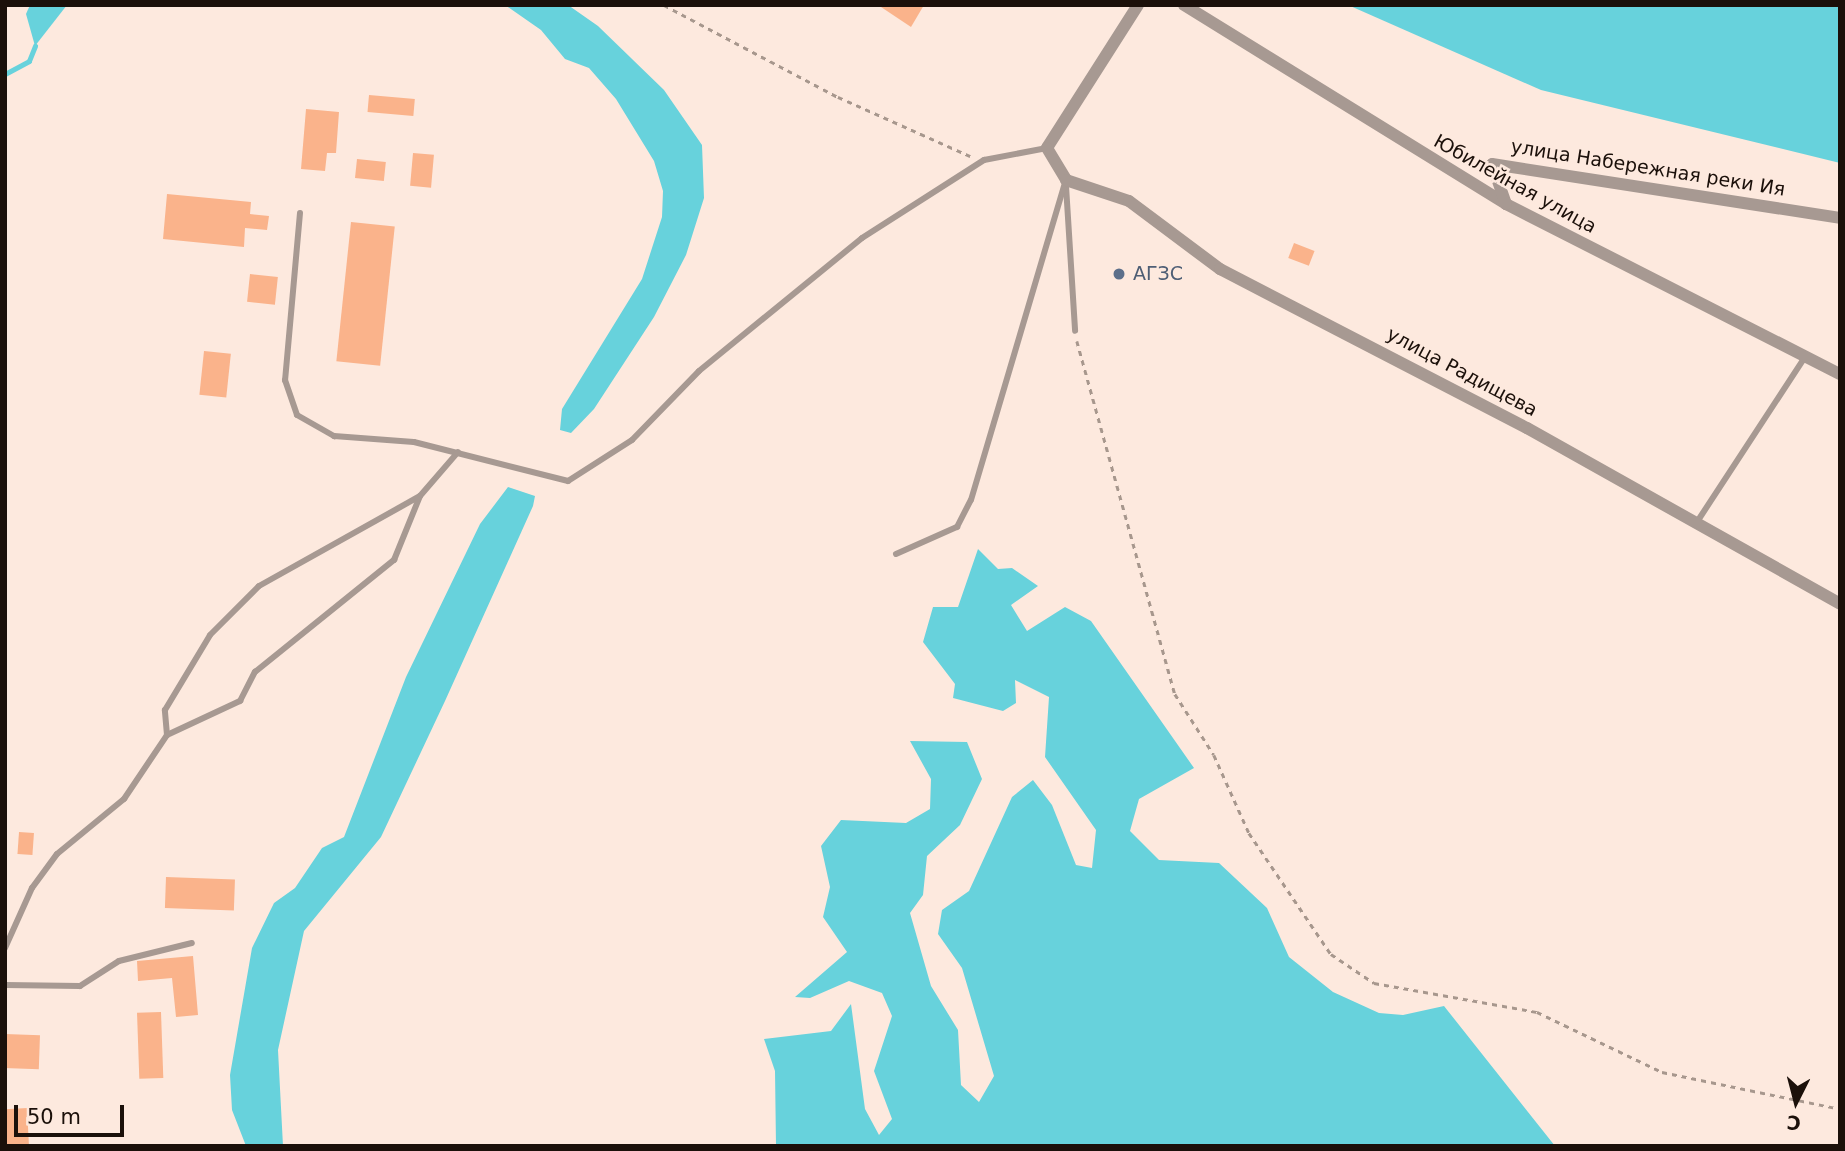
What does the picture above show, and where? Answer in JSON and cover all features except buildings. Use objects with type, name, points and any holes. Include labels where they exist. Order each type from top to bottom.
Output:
[{"type":"street","points":[[1066,180],[1047,148],[1138,5]]},
{"type":"street","name":"Юбилейная улица","points":[[1184,5],[1506,204],[1840,374]]},
{"type":"street","name":"улица Набережная реки Ия","points":[[1506,204],[1492,164],[1840,218]]},
{"type":"street","name":"улица Радищева","points":[[1066,180],[1129,201],[1220,269],[1516,422],[1695,526],[1840,604]]},
{"type":"lane","points":[[300,213],[285,380],[298,415],[334,436],[458,452],[548,479],[587,474],[632,440],[699,371],[862,238],[984,160],[1047,148]]},
{"type":"lane","points":[[1066,180],[1075,331]]},
{"type":"lane","points":[[895,554],[957,527],[971,500],[1066,180]]},
{"type":"lane","points":[[1695,526],[1805,357]]},
{"type":"lane","points":[[5,948],[32,888],[57,854],[124,799],[167,735],[240,701],[255,672],[394,560],[421,496],[458,452]]},
{"type":"lane","points":[[167,735],[165,710],[210,635],[259,586],[421,496]]},
{"type":"lane","points":[[5,985],[79,986],[119,961],[192,943]]},
{"type":"path","points":[[664,5],[862,109],[984,160]]},
{"type":"path","points":[[1075,331],[1175,694],[1214,755],[1249,833],[1331,954],[1374,983],[1537,1012],[1662,1072],[1840,1109]]},
{"type":"water","points":[[30,5],[67,5],[35,46],[26,14]]},
{"type":"water","points":[[505,5],[568,5],[598,26],[664,90],[702,145],[704,198],[686,255],[654,317],[594,409],[571,433],[560,430],[562,409],[642,279],[662,217],[663,191],[654,161],[616,99],[589,68],[565,59],[541,30]]},
{"type":"water","points":[[1348,5],[1840,5],[1840,163],[1541,90]]},
{"type":"water","points":[[508,487],[535,496],[533,506],[445,701],[381,837],[304,931],[278,1050],[283,1146],[246,1146],[232,1110],[230,1075],[252,948],[274,903],[295,888],[322,848],[344,837],[406,677],[480,524]]},
{"type":"water","points":[[978,549],[998,569],[1012,568],[1038,586],[1011,605],[1027,631],[1065,607],[1091,621],[1194,768],[1139,799],[1130,831],[1159,860],[1219,863],[1267,908],[1289,957],[1333,992],[1379,1013],[1403,1015],[1444,1006],[1555,1146],[776,1146],[775,1071],[764,1039],[831,1031],[851,1004],[865,1109],[879,1135],[892,1119],[874,1071],[892,1016],[882,993],[849,981],[810,998],[795,997],[847,952],[823,917],[830,887],[821,846],[841,820],[906,823],[930,809],[931,779],[910,741],[967,742],[982,779],[960,825],[927,856],[923,895],[910,913],[931,986],[958,1030],[961,1085],[979,1102],[994,1076],[962,968],[938,934],[942,910],[969,891],[1012,797],[1033,780],[1052,805],[1076,865],[1092,868],[1096,830],[1045,757],[1049,697],[1015,680],[1016,703],[1003,711],[953,698],[955,684],[923,642],[933,607],[958,607]]},
{"type":"waterway","points":[[5,74],[29,61],[35,46]]},
{"type":"place","name":"АГЗС","points":[[1119,274]]}]
